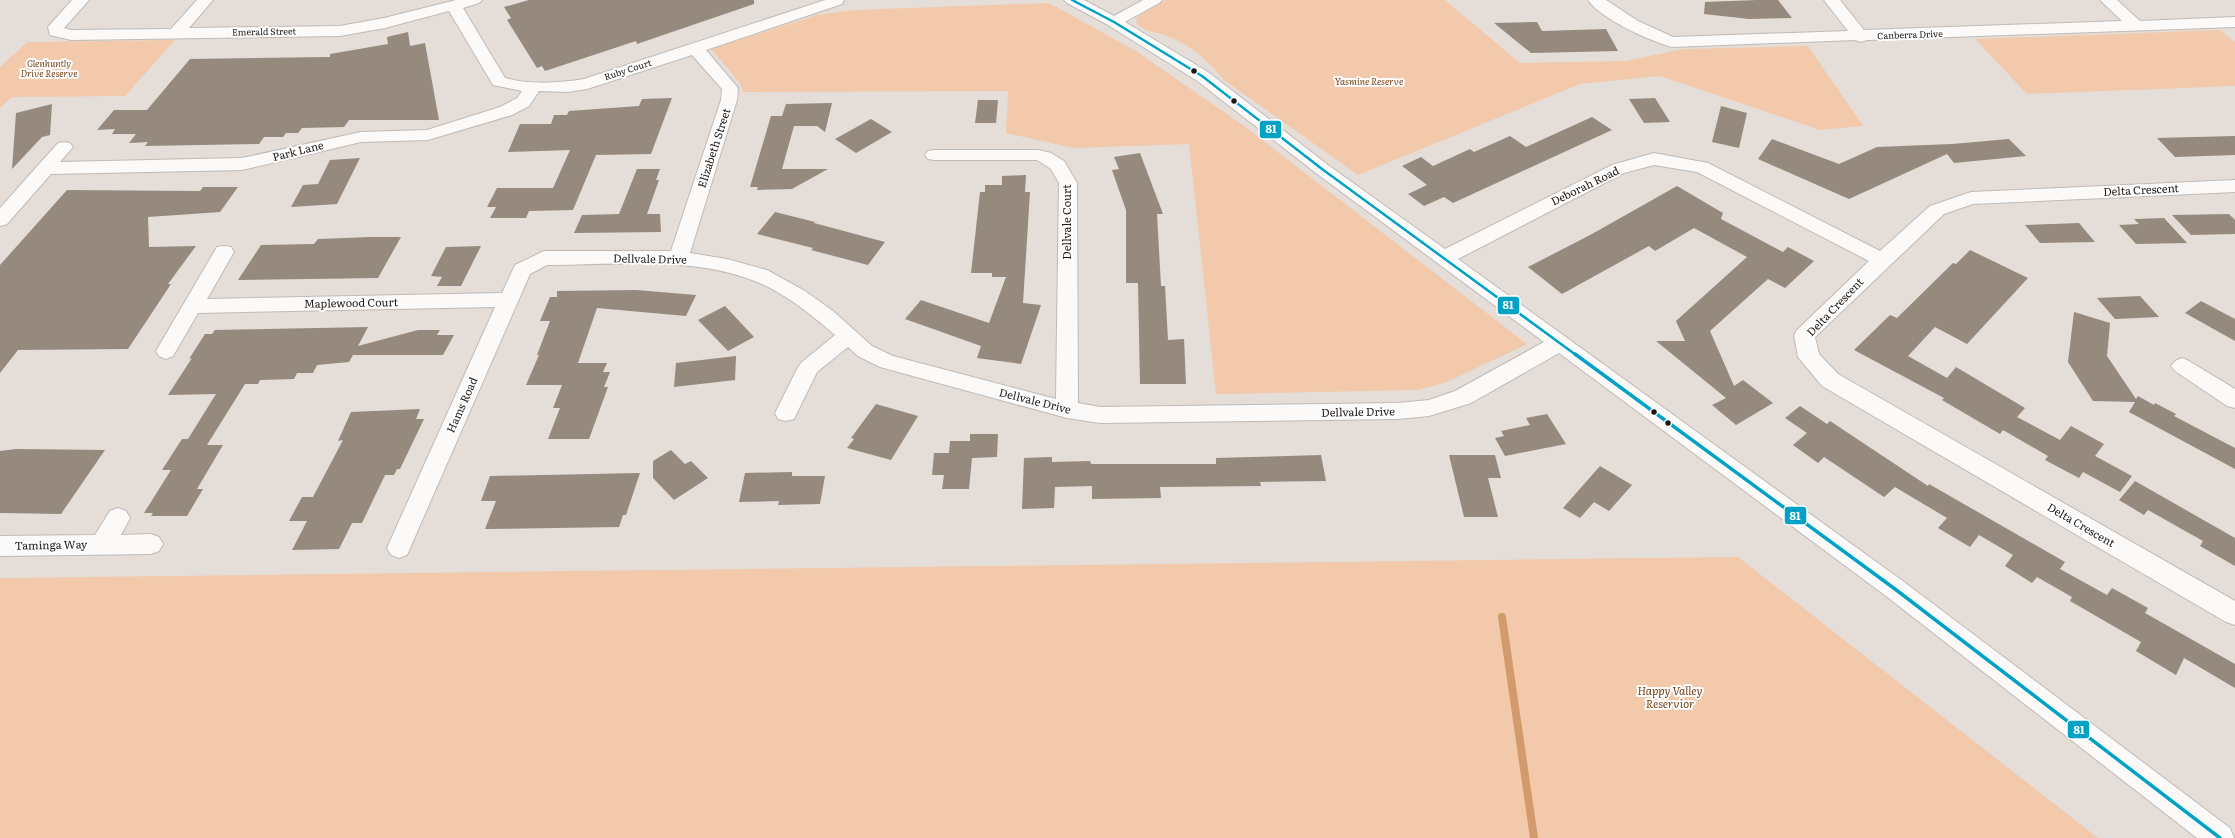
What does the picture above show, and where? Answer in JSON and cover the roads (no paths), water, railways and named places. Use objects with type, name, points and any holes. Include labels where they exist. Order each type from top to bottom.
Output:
[{"type":"street","name":"Emerald Street","points":[[81,0],[56,27],[56,32],[71,35],[340,30],[385,23],[474,0]]},
{"type":"street","points":[[176,33],[205,0]]},
{"type":"street","points":[[1072,0],[1114,22],[1202,76],[1322,169],[1895,589],[2220,838]]},
{"type":"street","points":[[1114,22],[1154,0]]},
{"type":"street","name":"Canberra Drive","points":[[1596,0],[1632,27],[1649,35],[1672,42],[1861,37],[2235,22]]},
{"type":"street","points":[[1832,0],[1861,37]]},
{"type":"street","points":[[2108,0],[2135,25]]},
{"type":"street","name":"Ruby Court","points":[[454,6],[499,81],[515,86],[568,87],[587,84],[837,1]]},
{"type":"street","name":"Elizabeth Street","points":[[679,258],[729,100],[730,88],[694,48]]},
{"type":"street","name":"Park Lane","points":[[47,168],[242,164],[361,137],[428,136],[506,111],[523,102],[535,86]]},
{"type":"street","points":[[0,220],[64,147]]},
{"type":"street","name":"Dellvale Court","points":[[934,155],[1039,155],[1054,160],[1064,171],[1068,183],[1067,410]]},
{"type":"street","name":"Deborah Road","points":[[1444,258],[1618,169],[1654,159],[1702,167],[1882,260]]},
{"type":"street","name":"Delta Crescent","points":[[2235,186],[1971,198],[1937,210],[1882,260],[1804,336],[1809,358],[1830,380],[2235,614]]},
{"type":"street","points":[[166,350],[224,252]]},
{"type":"street","name":"Dellvale Drive","points":[[529,265],[544,258],[679,258],[727,266],[760,276],[798,296],[826,316],[865,351],[887,362],[1067,410],[1100,415],[1390,411],[1429,408],[1463,397],[1560,343]]},
{"type":"street","name":"Hams Road","points":[[399,548],[522,270],[529,265]]},
{"type":"street","name":"Maplewood Court","points":[[192,306],[509,300]]},
{"type":"street","points":[[786,413],[810,367],[848,336]]},
{"type":"street","points":[[2182,366],[2235,400]]},
{"type":"street","name":"Taminga Way","points":[[102,545],[118,518]]},
{"type":"street","name":"Taminga Way","points":[[0,546],[151,544]]},
{"type":"waterway","points":[[1502,617],[1534,838]]},
{"type":"park label","name":"Glenhuntly Drive Reserve","points":[[49,70]]},
{"type":"park label","name":"Yasmine Reserve","points":[[1369,82]]},
{"type":"park label","name":"Happy Valley Reservior","points":[[1670,697]]}]
